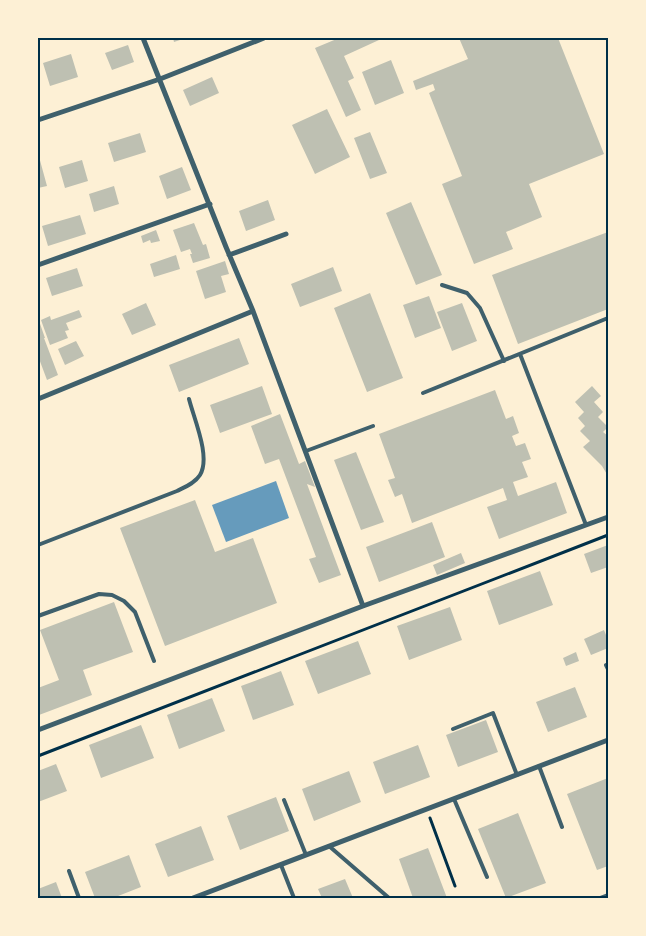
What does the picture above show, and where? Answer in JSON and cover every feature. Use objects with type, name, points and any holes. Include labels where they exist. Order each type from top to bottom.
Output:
[{"type":"street","points":[[143,38],[253,311],[363,606]]},
{"type":"street","points":[[38,120],[160,79],[264,38]]},
{"type":"street","points":[[38,265],[210,204]]},
{"type":"street","points":[[229,255],[286,234]]},
{"type":"street","points":[[38,399],[253,311]]},
{"type":"street","points":[[38,730],[363,606],[608,517]]},
{"type":"street","points":[[193,898],[200,897],[517,774],[608,742]]},
{"type":"lane","points":[[442,285],[467,293],[480,308],[504,361]]},
{"type":"lane","points":[[422,393],[608,318]]},
{"type":"lane","points":[[520,354],[586,525]]},
{"type":"lane","points":[[38,545],[191,484],[200,475],[204,463],[202,446],[189,399]]},
{"type":"lane","points":[[306,451],[373,426]]},
{"type":"lane","points":[[38,616],[99,594],[112,595],[124,601],[135,612],[154,661]]},
{"type":"lane","points":[[454,729],[493,714],[517,774]]},
{"type":"lane","points":[[539,766],[562,827]]},
{"type":"lane","points":[[454,799],[487,877]]},
{"type":"lane","points":[[284,800],[306,855]]},
{"type":"lane","points":[[329,846],[389,898]]},
{"type":"lane","points":[[281,865],[294,898]]},
{"type":"lane","points":[[69,871],[79,898]]},
{"type":"lane","points":[[600,898],[608,895]]},
{"type":"path","points":[[38,756],[608,535]]},
{"type":"path","points":[[426,809],[456,886]]},
{"type":"water","points":[[276,481],[289,518],[226,542],[212,505]]},
{"type":"building","points":[[173,38],[186,38],[174,42]]},
{"type":"building","points":[[339,38],[378,38],[379,40],[344,56],[354,78],[348,81],[361,110],[346,117],[315,48]]},
{"type":"building","points":[[459,38],[558,38],[604,154],[529,184],[542,217],[506,232],[513,249],[474,264],[442,184],[462,176],[429,93],[435,90],[433,84],[416,90],[413,81],[468,59]]},
{"type":"building","points":[[128,45],[134,62],[112,70],[105,53]]},
{"type":"building","points":[[71,54],[78,77],[50,86],[43,63]]},
{"type":"building","points":[[391,60],[404,93],[375,105],[362,72]]},
{"type":"building","points":[[212,77],[219,93],[190,106],[183,90]]},
{"type":"building","points":[[327,109],[350,157],[315,174],[292,125]]},
{"type":"building","points":[[370,132],[387,173],[370,179],[354,138]]},
{"type":"building","points":[[140,133],[146,152],[114,162],[108,143]]},
{"type":"building","points":[[38,153],[47,186],[38,188]]},
{"type":"building","points":[[82,160],[88,181],[65,188],[59,167]]},
{"type":"building","points":[[182,167],[191,190],[167,199],[159,176]]},
{"type":"building","points":[[114,186],[119,204],[94,212],[89,194]]},
{"type":"building","points":[[268,200],[275,220],[246,231],[239,211]]},
{"type":"building","points":[[411,202],[442,275],[416,285],[386,213]]},
{"type":"building","points":[[80,215],[86,234],[48,246],[42,226]]},
{"type":"building","points":[[194,223],[203,245],[206,244],[210,258],[193,263],[190,249],[181,252],[173,230]]},
{"type":"building","points":[[156,230],[160,241],[151,243],[150,240],[143,243],[141,236]]},
{"type":"building","points":[[608,232],[608,309],[518,344],[492,275]]},
{"type":"building","points":[[176,255],[180,269],[154,277],[150,264]]},
{"type":"building","points":[[225,261],[229,274],[221,276],[226,292],[205,299],[196,271]]},
{"type":"building","points":[[333,267],[342,291],[300,307],[291,284]]},
{"type":"building","points":[[77,268],[83,286],[52,296],[46,278]]},
{"type":"building","points":[[370,293],[403,378],[367,392],[334,308]]},
{"type":"building","points":[[429,296],[441,328],[415,338],[403,305]]},
{"type":"building","points":[[146,303],[156,325],[132,335],[122,314]]},
{"type":"building","points":[[462,303],[477,341],[452,351],[437,312]]},
{"type":"building","points":[[79,310],[82,317],[66,323],[69,330],[65,331],[68,338],[50,345],[41,320],[50,316],[51,320]]},
{"type":"building","points":[[38,318],[58,375],[47,380],[38,356]]},
{"type":"building","points":[[239,338],[249,364],[179,392],[169,365]]},
{"type":"building","points":[[76,341],[84,356],[65,365],[58,349]]},
{"type":"building","points":[[262,386],[272,414],[220,433],[210,405]]},
{"type":"building","points":[[592,386],[601,396],[594,402],[603,412],[598,417],[608,427],[603,432],[608,436],[608,476],[602,466],[583,447],[590,441],[580,431],[585,426],[578,418],[584,412],[575,402]]},
{"type":"building","points":[[495,390],[506,419],[513,416],[519,433],[512,436],[516,446],[525,443],[531,459],[522,462],[528,477],[513,482],[518,496],[556,482],[567,513],[499,539],[487,507],[507,500],[503,488],[412,523],[402,494],[395,497],[388,480],[395,478],[379,434]]},
{"type":"building","points":[[280,414],[299,464],[305,461],[315,487],[307,484],[341,575],[319,583],[309,559],[316,557],[279,459],[265,464],[251,426]]},
{"type":"building","points":[[356,452],[384,522],[361,530],[334,460]]},
{"type":"building","points":[[195,500],[215,552],[253,538],[277,603],[165,646],[120,528]]},
{"type":"building","points":[[432,522],[445,557],[379,582],[366,547]]},
{"type":"building","points":[[608,545],[608,567],[591,573],[584,554]]},
{"type":"building","points":[[461,553],[465,563],[437,575],[433,565]]},
{"type":"building","points":[[540,571],[553,605],[499,625],[487,591]]},
{"type":"building","points":[[114,602],[133,652],[83,670],[92,695],[39,715],[38,688],[59,680],[40,630]]},
{"type":"building","points":[[450,607],[462,640],[409,660],[397,626]]},
{"type":"building","points":[[604,630],[608,640],[608,648],[591,655],[584,639]]},
{"type":"building","points":[[358,641],[371,674],[318,694],[305,661]]},
{"type":"building","points":[[576,652],[579,661],[566,666],[563,658]]},
{"type":"building","points":[[281,671],[294,705],[253,720],[241,686]]},
{"type":"building","points":[[575,687],[587,717],[548,732],[536,702]]},
{"type":"building","points":[[212,698],[225,731],[179,749],[167,715]]},
{"type":"building","points":[[486,720],[498,752],[458,767],[446,735]]},
{"type":"building","points":[[141,725],[154,758],[101,778],[89,745]]},
{"type":"building","points":[[418,745],[430,777],[385,794],[373,762]]},
{"type":"building","points":[[56,764],[67,791],[38,802],[38,771]]},
{"type":"building","points":[[349,771],[361,802],[314,821],[302,789]]},
{"type":"building","points":[[608,778],[608,866],[597,870],[567,794]]},
{"type":"building","points":[[276,797],[289,831],[240,850],[227,816]]},
{"type":"building","points":[[518,813],[546,883],[506,898],[478,829]]},
{"type":"building","points":[[201,826],[214,860],[168,877],[155,844]]},
{"type":"building","points":[[428,848],[447,898],[413,898],[399,859]]},
{"type":"building","points":[[129,855],[141,887],[113,898],[95,898],[85,872]]},
{"type":"building","points":[[345,879],[353,898],[322,898],[318,889]]},
{"type":"building","points":[[56,882],[62,898],[38,898],[38,889]]}]
